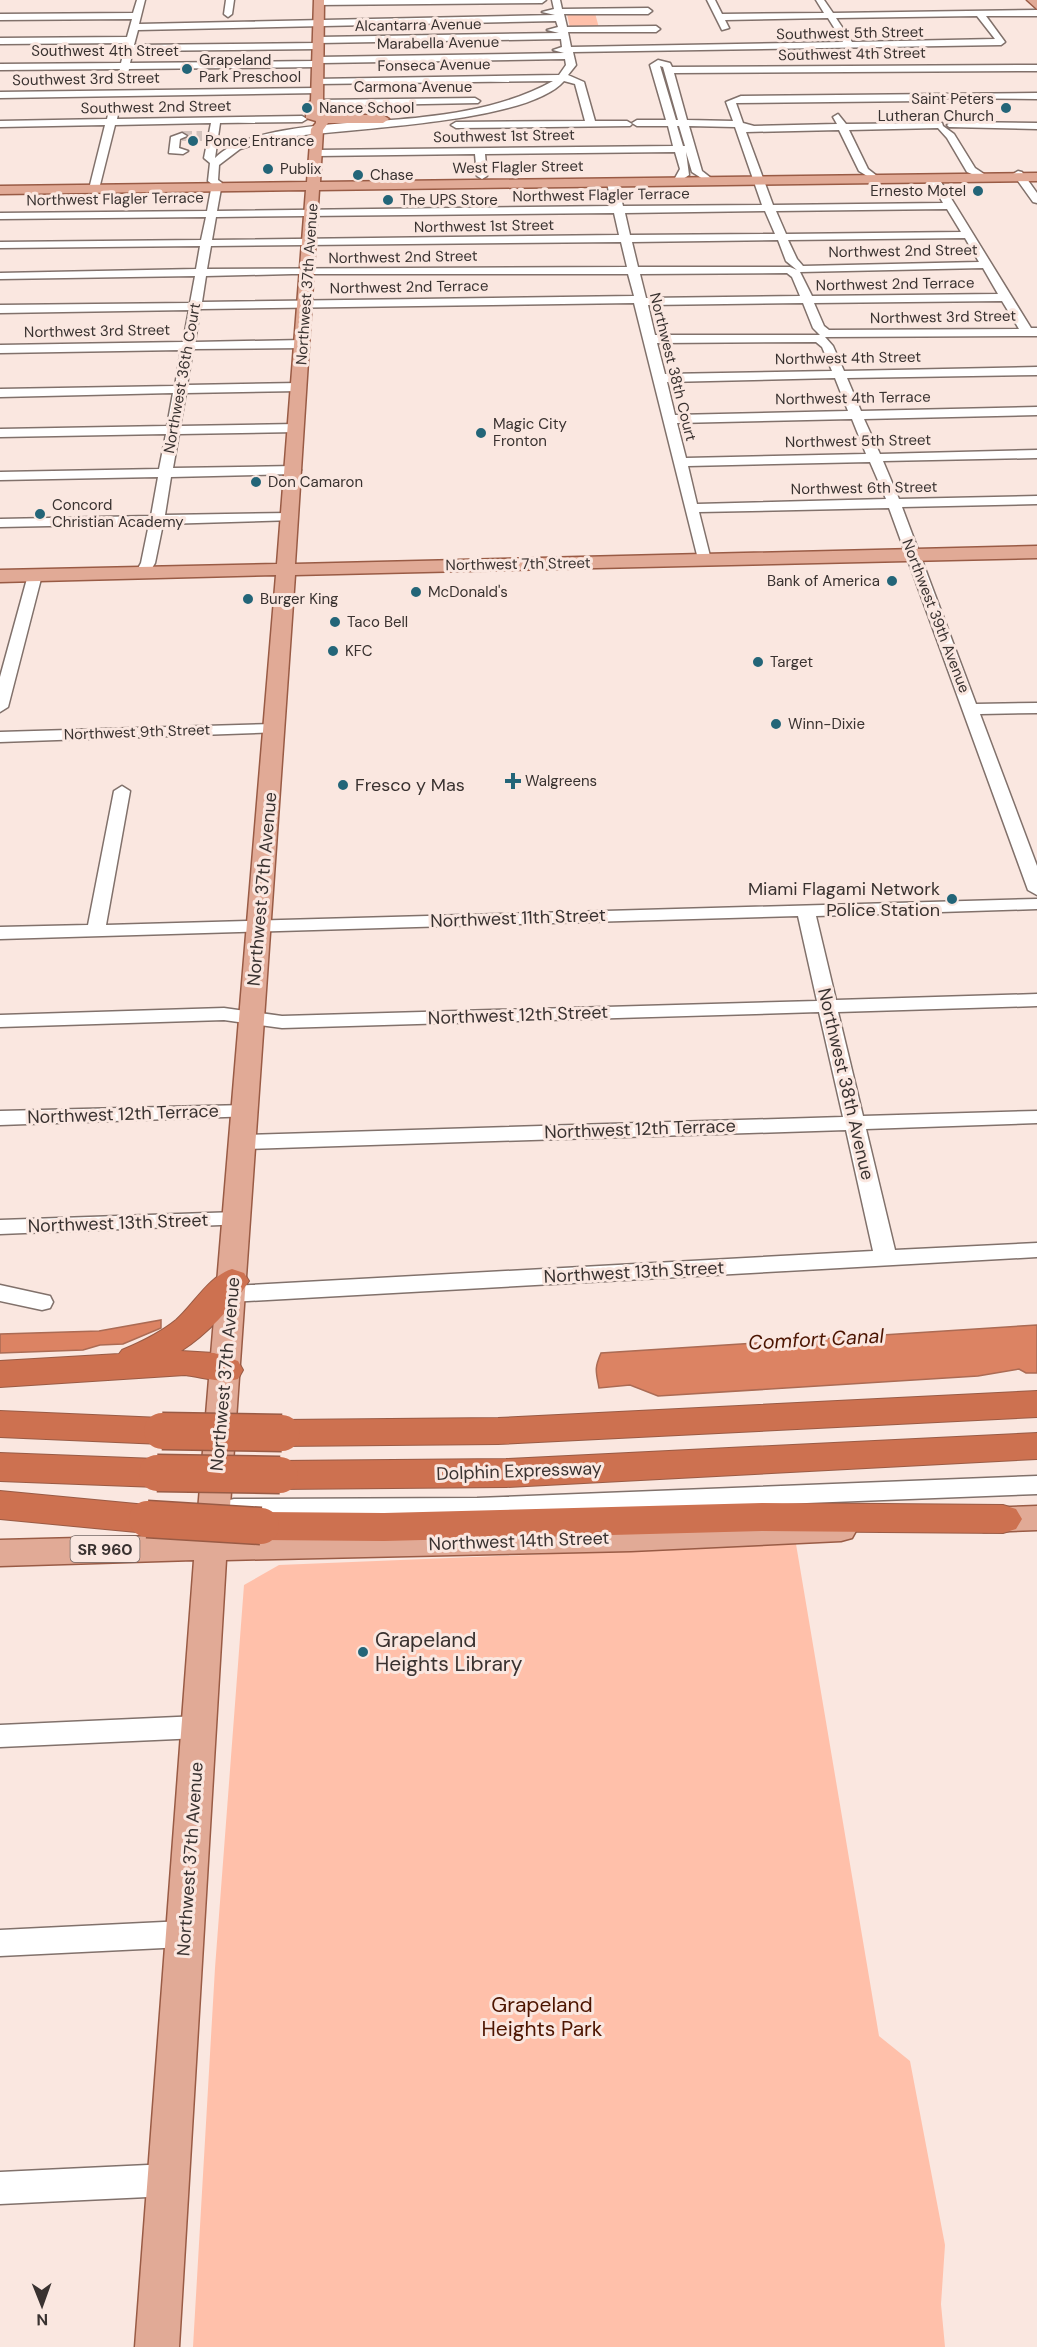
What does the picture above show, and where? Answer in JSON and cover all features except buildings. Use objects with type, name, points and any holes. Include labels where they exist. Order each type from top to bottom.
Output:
[{"type":"highway","points":[[116,1365],[153,1352],[180,1338],[232,1287]]},
{"type":"highway","points":[[0,1374],[116,1365],[203,1363],[226,1370]]},
{"type":"highway","points":[[0,1425],[282,1433],[498,1431],[1037,1404]]},
{"type":"highway","name":"Dolphin Expressway","points":[[0,1467],[280,1476],[506,1473],[1037,1446]]},
{"type":"highway","points":[[0,1505],[147,1519],[261,1526],[384,1527],[762,1517],[1020,1519]]},
{"type":"main road","points":[[1032,0],[1037,6]]},
{"type":"main road","name":"Northwest 37th Avenue","points":[[157,2347],[211,1548],[244,1142],[251,1018],[260,925],[317,153],[317,121],[312,105],[317,92],[319,2]]},
{"type":"main road","points":[[317,121],[379,121]]},
{"type":"main road","name":"West Flagler Street","points":[[0,189],[189,184],[217,173],[239,183],[516,184],[758,179],[865,174],[1037,175]]},
{"type":"main road","name":"West Flagler Street","points":[[0,189],[217,173],[314,183],[680,178],[936,180],[1019,175]]},
{"type":"main road","points":[[612,183],[635,179]]},
{"type":"main road","points":[[516,184],[539,180]]},
{"type":"main road","name":"Northwest 7th Street","points":[[0,576],[1037,552]]},
{"type":"main road","name":"Northwest 14th Street","points":[[0,1553],[256,1549],[766,1534],[1020,1519]]},
{"type":"street","points":[[95,185],[141,0]]},
{"type":"street","points":[[217,14],[233,13],[230,0]]},
{"type":"street","points":[[319,2],[543,0],[560,65],[552,78],[541,89],[496,103],[433,116]]},
{"type":"street","points":[[379,121],[433,116],[509,104],[563,78],[570,68],[569,53],[556,0]]},
{"type":"street","points":[[644,0],[663,49]]},
{"type":"street","points":[[820,0],[849,46]]},
{"type":"street","points":[[715,2],[735,48]]},
{"type":"street","points":[[27,67],[48,7]]},
{"type":"street","points":[[134,27],[648,11]]},
{"type":"street","points":[[720,17],[1037,13]]},
{"type":"street","name":"Southwest 5th Street","points":[[663,49],[999,43],[1001,40],[980,14]]},
{"type":"street","points":[[0,17],[153,15]]},
{"type":"street","points":[[913,15],[935,45]]},
{"type":"street","name":"Alcantarra Avenue","points":[[319,43],[656,29]]},
{"type":"street","points":[[0,41],[33,49],[130,44],[319,43]]},
{"type":"street","points":[[899,46],[973,173]]},
{"type":"street","name":"Marabella Avenue","points":[[318,62],[663,49]]},
{"type":"street","name":"Southwest 4th Street","points":[[0,67],[318,62]]},
{"type":"street","points":[[680,178],[685,172],[655,64],[664,64],[668,70],[698,172],[706,178]]},
{"type":"street","name":"Southwest 4th Street","points":[[668,70],[1037,68]]},
{"type":"street","points":[[563,78],[578,81],[591,124]]},
{"type":"street","name":"Fonseca Avenue","points":[[317,92],[563,78]]},
{"type":"street","points":[[541,89],[583,98]]},
{"type":"street","name":"Southwest 3rd Street","points":[[0,95],[317,92]]},
{"type":"street","name":"Carmona Avenue","points":[[317,92],[509,104]]},
{"type":"street","points":[[927,95],[1037,96]]},
{"type":"street","name":"Northwest 39th Avenue","points":[[927,95],[732,101],[739,127],[769,208],[894,503],[1037,890]]},
{"type":"street","points":[[433,116],[441,124],[455,125]]},
{"type":"street","points":[[837,116],[865,174]]},
{"type":"street","points":[[379,121],[390,127],[549,124],[574,119],[591,124],[683,123],[770,129],[1037,126]]},
{"type":"street","points":[[285,120],[300,124],[292,132]]},
{"type":"street","points":[[216,121],[209,158],[217,173],[233,150],[245,144]]},
{"type":"street","points":[[211,145],[245,144],[292,132],[317,121]]},
{"type":"street","name":"Southwest 2nd Street","points":[[3,127],[111,123],[317,121]]},
{"type":"street","points":[[182,136],[176,137],[173,151],[183,151]]},
{"type":"street","points":[[202,136],[211,145],[233,150]]},
{"type":"street","name":"Southwest 1st Street","points":[[317,153],[691,149]]},
{"type":"street","points":[[480,151],[482,179]]},
{"type":"street","name":"Northwest 36th Court","points":[[143,572],[150,557],[157,520],[196,306],[217,173]]},
{"type":"street","points":[[1019,175],[1037,200]]},
{"type":"street","points":[[936,180],[1007,297],[1032,332]]},
{"type":"street","name":"Northwest 38th Court","points":[[612,183],[704,560]]},
{"type":"street","name":"Northwest Flagler Terrace","points":[[0,216],[951,206]]},
{"type":"street","name":"Northwest 1st Street","points":[[0,245],[968,235]]},
{"type":"street","name":"Northwest 2nd Street","points":[[0,276],[987,265]]},
{"type":"street","name":"Northwest 2nd Terrace","points":[[0,309],[1007,297]]},
{"type":"street","name":"Northwest 3rd Street","points":[[649,339],[1032,332]]},
{"type":"street","name":"Northwest 3rd Street","points":[[0,350],[303,344]]},
{"type":"street","name":"Northwest 4th Street","points":[[659,378],[1037,371]]},
{"type":"street","points":[[0,393],[180,389],[299,394]]},
{"type":"street","name":"Northwest 4th Terrace","points":[[669,418],[1037,411]]},
{"type":"street","points":[[0,433],[297,428]]},
{"type":"street","name":"Northwest 5th Street","points":[[679,462],[1037,454]]},
{"type":"street","points":[[0,476],[294,470]]},
{"type":"street","name":"Northwest 6th Street","points":[[691,508],[1037,500]]},
{"type":"street","points":[[0,523],[290,517]]},
{"type":"street","points":[[0,707],[35,575]]},
{"type":"street","points":[[971,709],[1037,708]]},
{"type":"street","name":"Northwest 9th Street","points":[[0,736],[274,729]]},
{"type":"street","points":[[96,930],[122,791]]},
{"type":"street","name":"Northwest 11th Street","points":[[0,933],[1037,904]]},
{"type":"street","name":"Northwest 38th Avenue","points":[[804,909],[886,1259]]},
{"type":"street","name":"Northwest 12th Street","points":[[0,1021],[224,1014],[282,1022],[1037,1000]]},
{"type":"street","name":"Northwest 12th Terrace","points":[[0,1118],[246,1111]]},
{"type":"street","name":"Northwest 12th Terrace","points":[[244,1142],[1037,1117]]},
{"type":"street","name":"Northwest 13th Street","points":[[0,1227],[237,1219]]},
{"type":"street","name":"Northwest 13th Street","points":[[232,1287],[886,1259],[1037,1250]]},
{"type":"street","points":[[0,1293],[42,1302]]},
{"type":"street","name":"Northwest 14th Street","points":[[214,1508],[384,1509],[1037,1485]]},
{"type":"street","points":[[0,1736],[200,1727]]},
{"type":"street","points":[[0,1943],[184,1934]]},
{"type":"street","points":[[0,2188],[169,2180]]},
{"type":"green space","points":[[595,13],[599,28],[570,28],[567,14]]},
{"type":"green space","name":"Grapeland Heights Park","points":[[796,1544],[879,2036],[910,2061],[945,2245],[941,2304],[945,2347],[193,2347],[215,1968],[244,1585],[279,1565]]},
{"type":"shaded area","points":[[161,1320],[161,1328],[123,1344],[100,1345],[83,1350],[0,1353],[0,1334],[99,1331]]},
{"type":"shaded area","points":[[1037,1325],[1037,1373],[1026,1373],[1019,1369],[978,1376],[658,1396],[630,1385],[599,1388],[596,1374],[601,1353]]},
{"type":"tunnel","points":[[182,136],[202,136]]},
{"type":"place","name":"Grapeland Park Preschool","points":[[187,69]]},
{"type":"place","name":"Nance School","points":[[307,108]]},
{"type":"place","name":"Saint Peters Lutheran Church","points":[[1006,108]]},
{"type":"place","name":"Ponce Entrance","points":[[193,141]]},
{"type":"place","name":"Publix","points":[[268,169]]},
{"type":"place","name":"Chase","points":[[358,175]]},
{"type":"place","name":"Ernesto Motel","points":[[978,191]]},
{"type":"place","name":"The UPS Store","points":[[388,200]]},
{"type":"place","name":"Magic City Fronton","points":[[481,433]]},
{"type":"place","name":"Don Camaron","points":[[256,482]]},
{"type":"place","name":"Concord Christian Academy","points":[[40,514]]},
{"type":"place","name":"Bank of America","points":[[892,581]]},
{"type":"place","name":"McDonald's","points":[[416,592]]},
{"type":"place","name":"Burger King","points":[[248,599]]},
{"type":"place","name":"Taco Bell","points":[[335,622]]},
{"type":"place","name":"KFC","points":[[333,651]]},
{"type":"place","name":"Target","points":[[758,662]]},
{"type":"place","name":"Winn-Dixie","points":[[776,724]]},
{"type":"place","name":"Walgreens","points":[[513,781]]},
{"type":"place","name":"Fresco y Mas","points":[[343,785]]},
{"type":"place","name":"Miami Flagami Network Police Station","points":[[952,899]]},
{"type":"place","name":"Grapeland Heights Library","points":[[363,1652]]},
{"type":"water label","name":"Comfort Canal","points":[[816,1339]]}]
